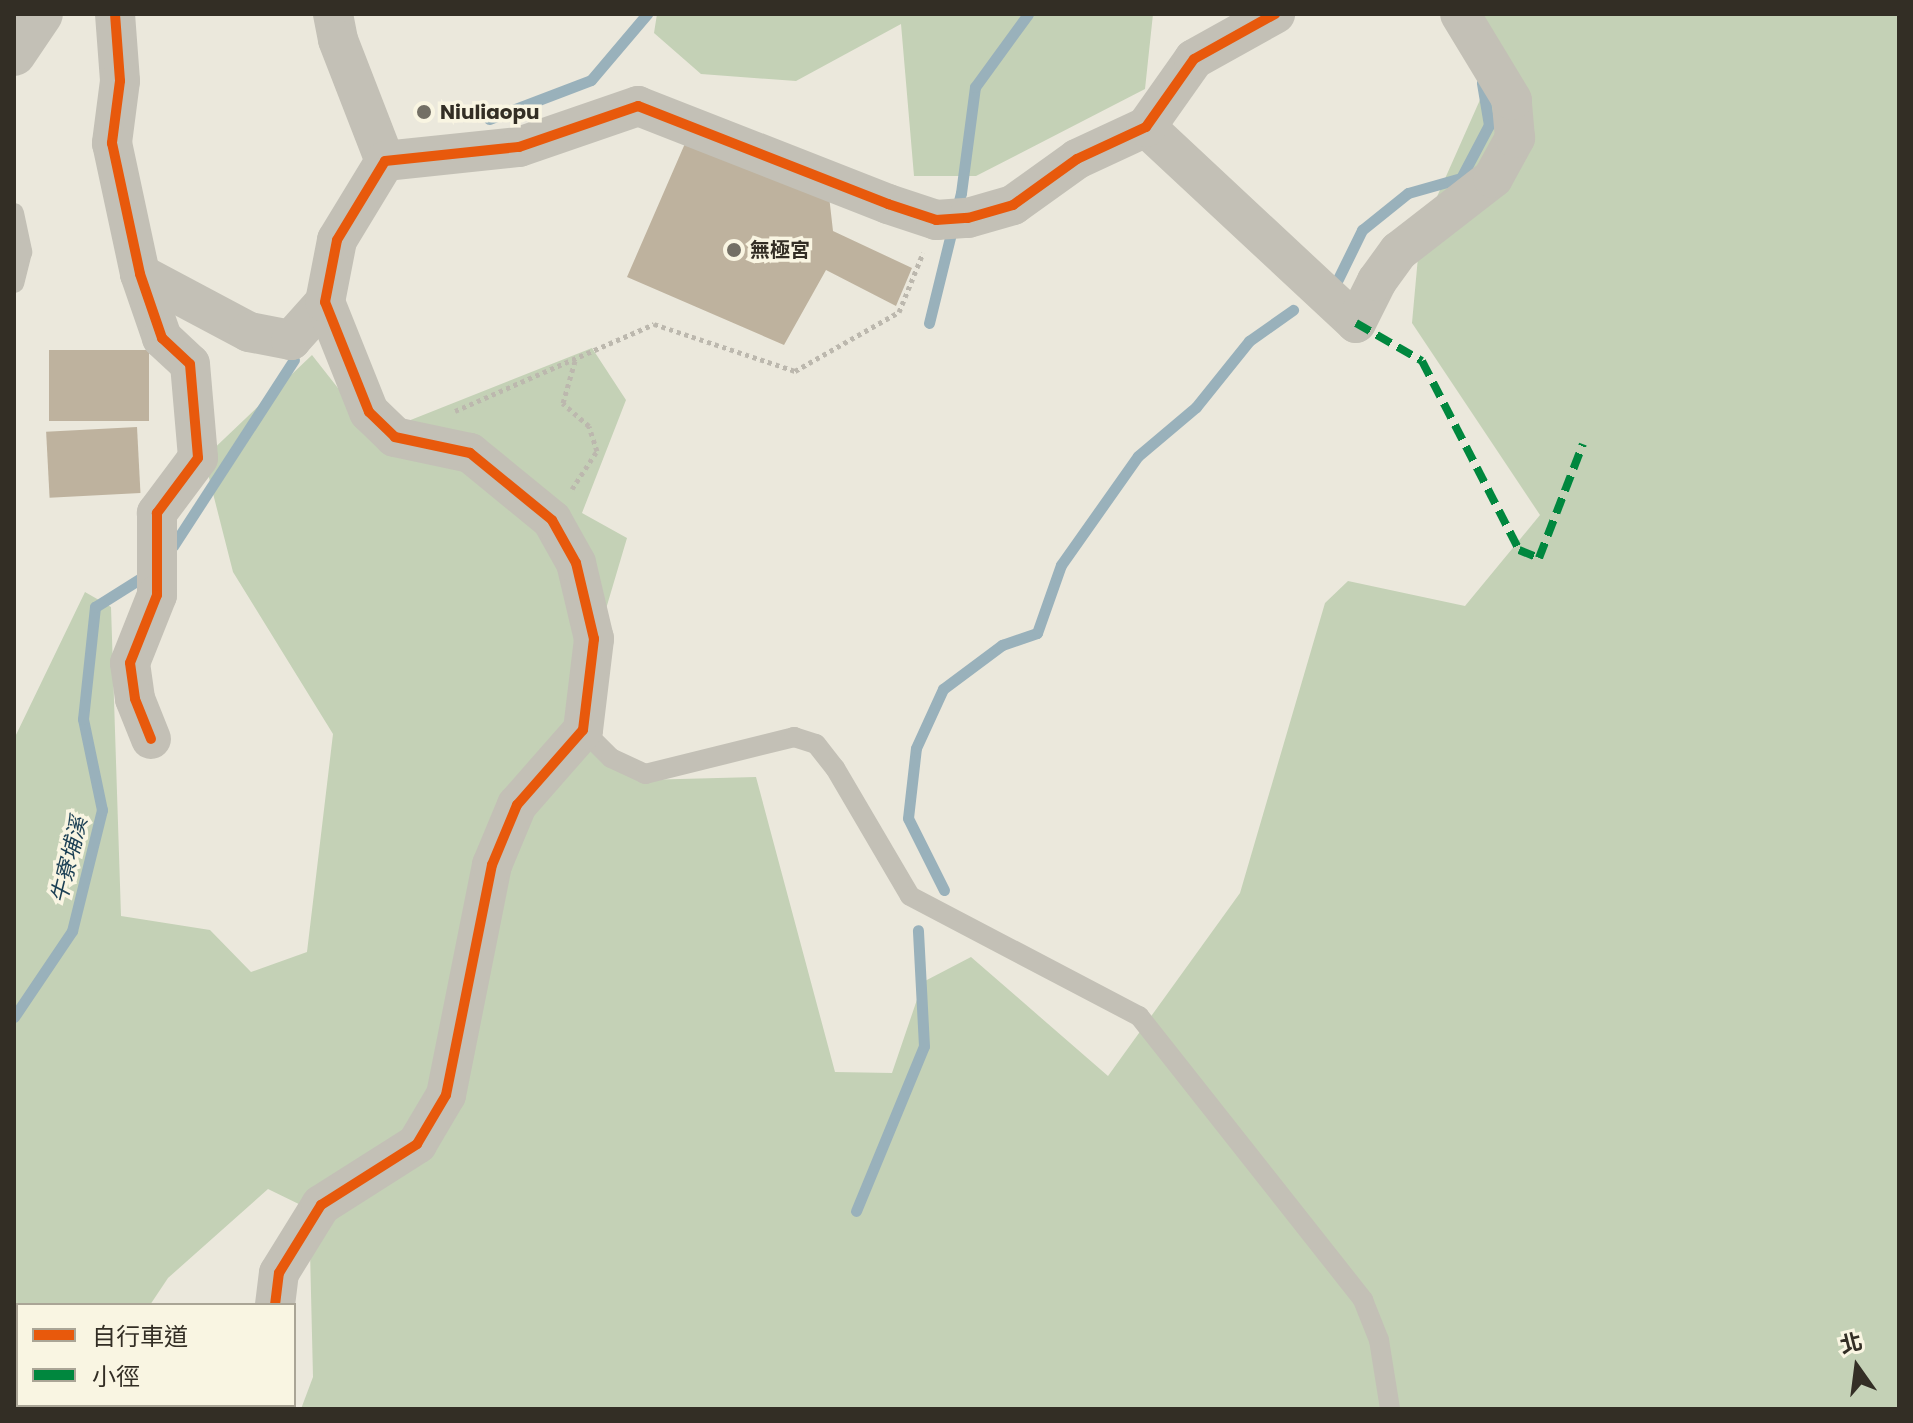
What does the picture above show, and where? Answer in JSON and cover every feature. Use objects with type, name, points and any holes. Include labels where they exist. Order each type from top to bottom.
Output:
[{"type":"street","points":[[14,54],[41,14]]},
{"type":"street","points":[[115,14],[120,81],[112,143],[140,274],[162,338],[190,364],[198,458],[157,513],[157,595],[130,663],[135,699],[151,739]]},
{"type":"street","points":[[333,14],[338,40],[385,161]]},
{"type":"street","points":[[385,161],[519,147],[638,106],[952,219],[1013,205],[1077,159],[1146,127],[1194,59],[1275,14]]},
{"type":"street","points":[[1146,127],[1356,323],[1377,281],[1399,251],[1493,178],[1515,138],[1512,100],[1460,14]]},
{"type":"street","points":[[140,274],[249,332],[291,340],[325,302],[337,240],[385,161]]},
{"type":"street","points":[[275,1303],[279,1273],[321,1205],[417,1144],[446,1095],[492,865],[517,805],[583,730],[594,639],[576,563],[552,520],[470,453],[395,437],[369,412],[325,302]]},
{"type":"lane","points":[[14,213],[22,252],[14,283]]},
{"type":"lane","points":[[583,730],[611,758],[645,774],[794,737],[816,744],[910,896],[1139,1016],[1363,1300],[1382,1353],[1390,1409]]},
{"type":"path","points":[[450,413],[654,324],[795,371],[899,312],[952,219]]},
{"type":"path","points":[[552,520],[597,451],[589,426],[563,403],[575,360]]},
{"type":"green space","points":[[657,14],[1153,14],[1145,89],[976,176],[914,176],[901,24],[796,81],[701,74],[654,33]]},
{"type":"green space","points":[[1459,14],[1899,14],[1899,1409],[301,1409],[313,1377],[309,1209],[268,1189],[168,1278],[151,1303],[16,1303],[16,1407],[50,1407],[14,1409],[14,739],[85,592],[111,607],[121,916],[210,930],[251,972],[307,952],[333,734],[233,572],[204,458],[312,355],[367,425],[398,425],[592,348],[626,400],[582,513],[627,538],[568,737],[642,780],[756,777],[835,1072],[892,1073],[923,982],[971,957],[1108,1076],[1240,893],[1325,603],[1348,581],[1465,606],[1540,515],[1412,323],[1420,235],[1487,84]]},
{"type":"building","name":"無極宮","points":[[690,132],[828,187],[833,231],[912,268],[896,306],[826,270],[784,345],[627,277]]},
{"type":"building","points":[[49,350],[149,350],[149,421],[49,421]]},
{"type":"building","points":[[137,427],[140,493],[50,498],[46,432]]},
{"type":"waterway","name":"牛寮埔溪","points":[[489,119],[591,80],[647,14]]},
{"type":"waterway","points":[[929,323],[961,193],[975,87],[1028,14]]},
{"type":"waterway","points":[[1338,279],[1362,230],[1408,193],[1461,178],[1489,125],[1482,83]]},
{"type":"waterway","points":[[944,890],[908,818],[916,748],[943,689],[1002,645],[1037,633],[1061,565],[1138,456],[1196,407],[1249,341],[1293,310]]},
{"type":"waterway","name":"牛寮埔溪","points":[[173,546],[294,360]]},
{"type":"waterway","name":"牛寮埔溪","points":[[14,1017],[72,931],[102,810],[83,719],[95,607],[141,578]]},
{"type":"waterway","points":[[856,1211],[924,1046],[918,930]]},
{"type":"marked path","points":[[1356,323],[1422,361],[1519,550],[1539,558],[1583,444]]},
{"type":"cycle path","points":[[115,14],[120,81],[112,143],[140,274],[162,338],[190,364],[198,458],[157,513],[157,595],[130,663],[135,699],[151,739]]},
{"type":"cycle path","points":[[275,1303],[279,1273],[321,1205],[417,1144],[446,1095],[492,865],[517,805],[583,730],[594,639],[576,563],[552,520],[470,453],[395,437],[369,412],[325,302],[337,240],[385,161],[519,147],[638,106],[888,204],[936,220],[968,218],[1013,205],[1077,159],[1146,127],[1194,59],[1275,14]]},
{"type":"place","name":"Niuliaopu","points":[[424,112]]},
{"type":"place","name":"無極宮","points":[[734,250]]}]
